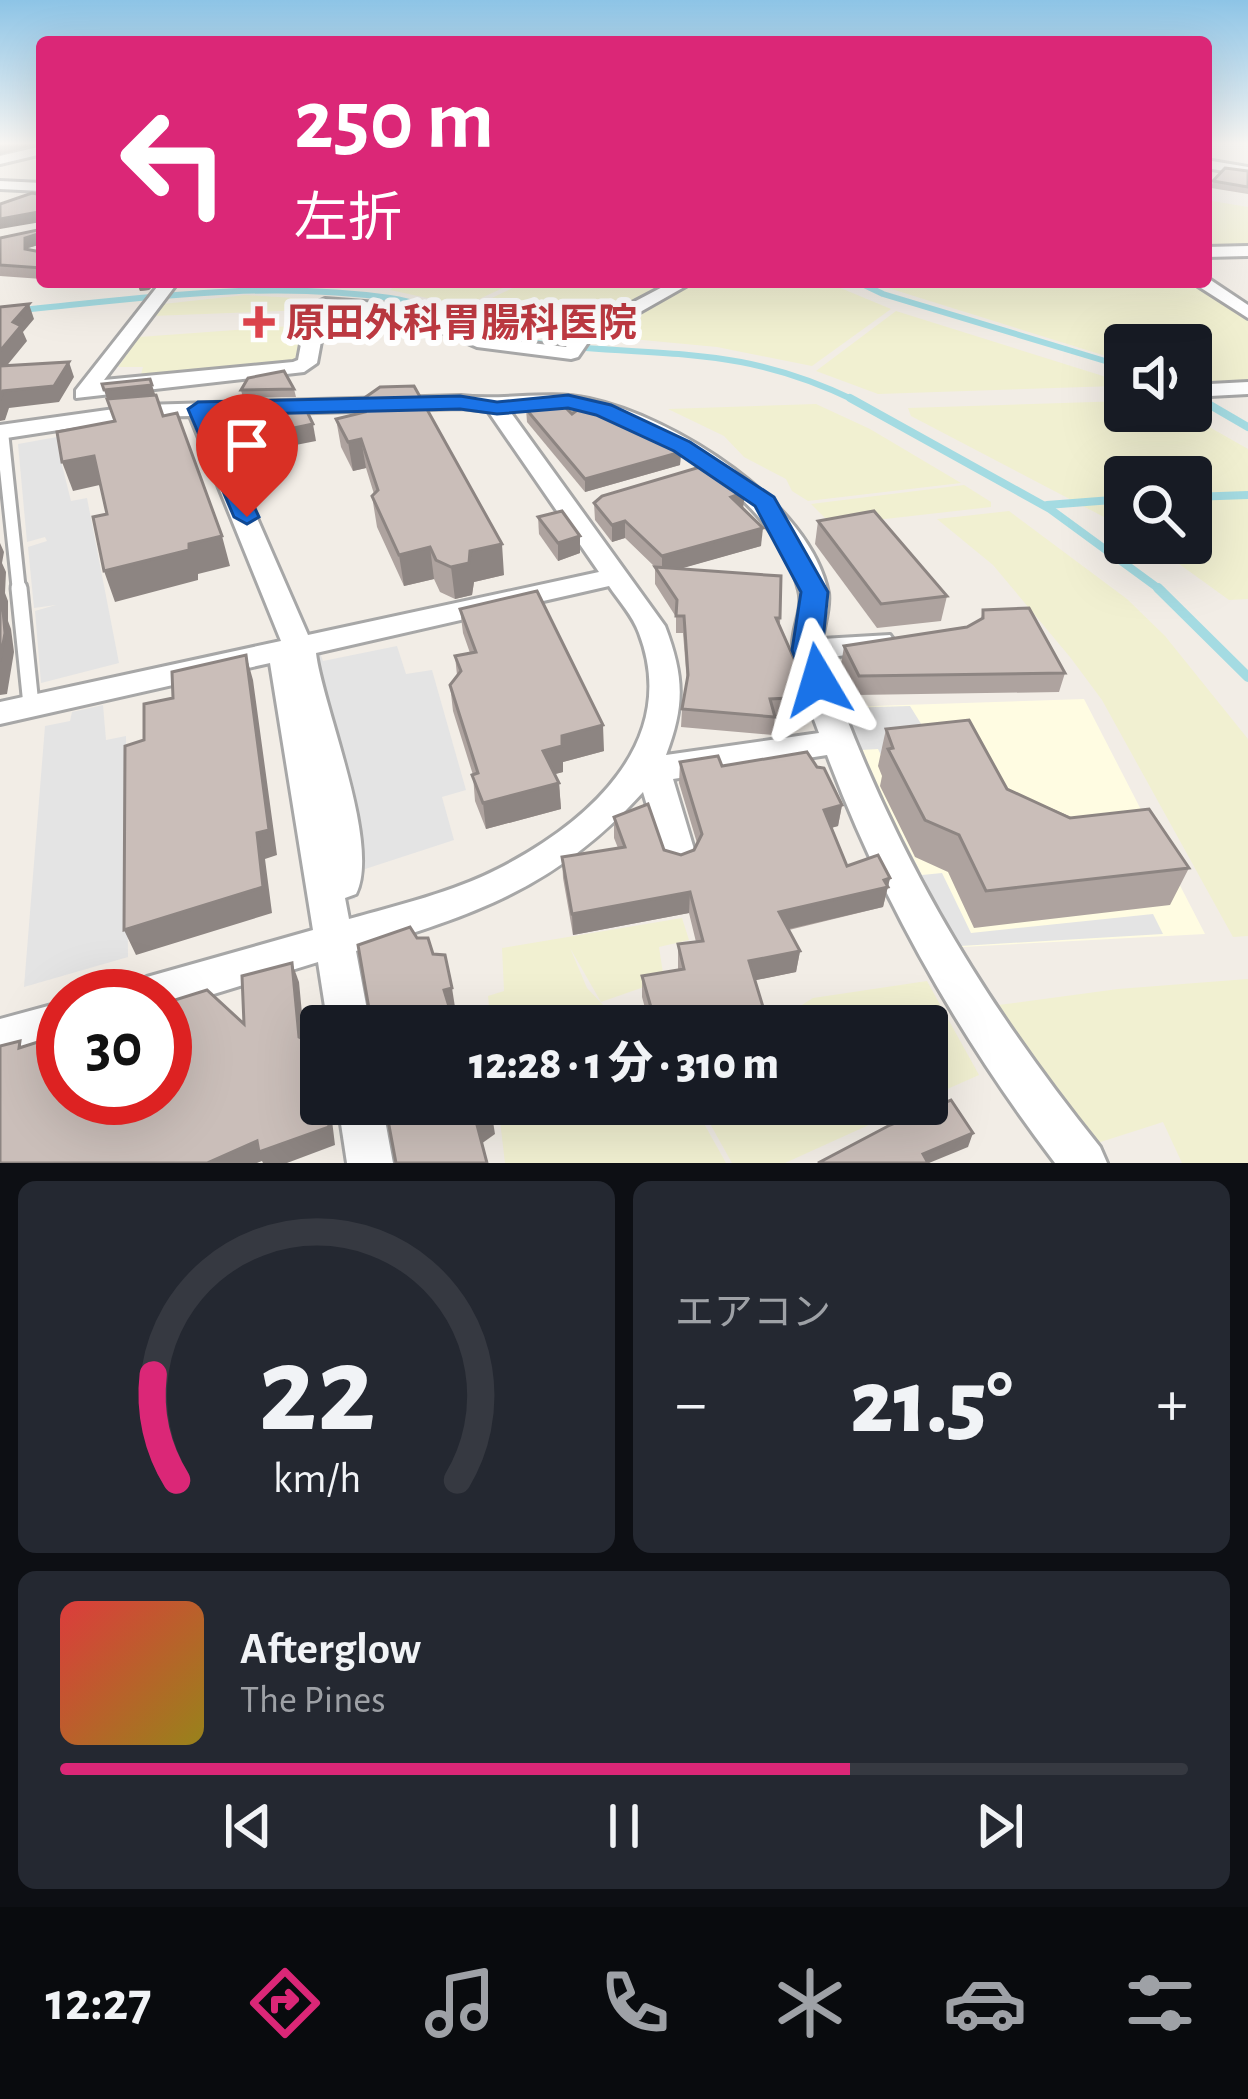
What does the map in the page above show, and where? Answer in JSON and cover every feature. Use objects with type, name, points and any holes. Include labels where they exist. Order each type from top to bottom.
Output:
[{"type":"street","points":[[1212,252],[1248,251]]},
{"type":"street","points":[[88,388],[297,368],[307,363],[317,307],[325,304],[390,308],[510,349],[571,353],[582,337],[674,288]]},
{"type":"street","points":[[1212,288],[1248,314]]},
{"type":"street","points":[[63,422],[161,294]]},
{"type":"street","points":[[1212,390],[1248,388]]},
{"type":"street","points":[[1,432],[198,409],[460,402],[497,408],[568,402],[603,410],[682,446],[703,471],[765,502],[814,592],[807,650],[904,898],[954,986],[1017,1079],[1084,1163]]},
{"type":"street","points":[[192,983],[335,941],[511,880],[590,827],[648,770],[667,696],[662,657],[651,626],[614,577],[582,506],[497,408]]},
{"type":"street","points":[[198,409],[301,651],[333,795],[343,883]]},
{"type":"street","points":[[0,713],[301,651],[614,577]]},
{"type":"street","points":[[807,650],[903,640]]},
{"type":"street","points":[[301,651],[285,661],[346,1005]]},
{"type":"street","points":[[648,770],[841,741]]},
{"type":"street","points":[[648,770],[678,856]]},
{"type":"street","points":[[0,1040],[36,1029]]},
{"type":"street","points":[[364,1125],[370,1163]]},
{"type":"lane","points":[[1,432],[31,705]]},
{"type":"shaded area","points":[[57,437],[80,456],[61,461],[71,501],[87,498],[119,663],[41,683],[35,611],[56,605],[34,608],[28,547],[47,541],[45,537],[27,542],[18,444]]},
{"type":"shaded area","points":[[397,646],[406,674],[432,670],[466,790],[442,797],[454,840],[356,872],[355,899],[336,901],[290,657],[319,650],[323,661]]},
{"type":"shaded area","points":[[1084,699],[1205,934],[943,948],[903,866],[842,707]]},
{"type":"shaded area","points":[[103,705],[106,740],[126,736],[128,957],[86,969],[36,969],[36,984],[24,987],[45,726],[70,721],[72,712]]},
{"type":"shaded area","points":[[910,706],[941,756],[885,763],[878,749],[860,750],[843,708]]},
{"type":"shaded area","points":[[890,834],[901,834],[922,875],[942,873],[971,933],[1153,914],[1163,934],[944,947]]},
{"type":"green space","points":[[1212,201],[1248,207],[1248,247],[1212,248]]},
{"type":"green space","points":[[392,288],[503,288],[464,306]]},
{"type":"green space","points":[[513,288],[667,288],[583,333],[510,325],[471,308]]},
{"type":"green space","points":[[682,288],[840,288],[891,309],[812,366],[717,347],[600,336]]},
{"type":"green space","points":[[888,288],[1202,288],[1248,321],[1248,385],[1212,386],[1212,324],[1104,324],[1104,355]]},
{"type":"green space","points":[[245,295],[309,299],[306,310],[153,316],[163,304]]},
{"type":"green space","points":[[896,311],[1103,376],[1104,386],[878,394],[816,371]]},
{"type":"green space","points":[[304,325],[294,363],[140,378],[143,367],[118,367],[139,337]]},
{"type":"green space","points":[[1104,402],[1104,432],[1212,429],[1248,449],[1248,599],[1229,600],[1179,564],[1212,564],[1212,456],[1104,456],[1104,517],[911,416],[908,408]]},
{"type":"green space","points":[[816,404],[870,429],[961,483],[808,501],[792,491],[786,479],[744,457],[724,436],[668,409]]},
{"type":"green space","points":[[964,485],[991,502],[991,507],[832,525],[811,504]]},
{"type":"green space","points":[[1009,511],[1127,599],[1165,636],[1248,739],[1248,936],[1233,937],[1102,700],[1070,657],[993,565],[937,519]]},
{"type":"green space","points":[[682,918],[689,940],[659,947],[664,980],[601,1002],[570,948],[587,988],[603,1005],[489,1005],[488,996],[504,991],[502,948]]},
{"type":"green space","points":[[1248,979],[1248,1163],[1182,1163],[1163,1122],[1085,1147],[991,1006],[1118,989]]},
{"type":"green space","points":[[927,981],[940,1005],[802,1005],[813,998]]},
{"type":"green space","points":[[948,1019],[979,1075],[948,1089]]},
{"type":"green space","points":[[500,1125],[705,1125],[726,1163],[505,1163]]},
{"type":"green space","points":[[711,1125],[869,1125],[785,1163],[732,1163]]},
{"type":"building","points":[[36,196],[36,212],[0,219],[0,204]]},
{"type":"building","points":[[36,230],[25,238],[25,249],[36,251],[36,268],[0,265],[0,238]]},
{"type":"building","points":[[29,304],[13,322],[21,326],[0,351],[0,307]]},
{"type":"building","points":[[69,362],[54,386],[3,391],[0,400],[0,366]]},
{"type":"building","points":[[284,371],[294,389],[241,390],[248,378]]},
{"type":"building","points":[[150,379],[152,385],[104,390],[102,384]]},
{"type":"building","points":[[414,386],[502,544],[470,551],[469,563],[451,567],[436,560],[430,547],[399,555],[372,496],[378,490],[361,439],[348,442],[336,419],[365,412],[360,401],[380,387]]},
{"type":"building","points":[[156,395],[163,416],[177,413],[222,536],[189,544],[189,550],[104,571],[93,517],[107,514],[94,456],[62,462],[57,432],[115,421],[107,399]]},
{"type":"building","points":[[302,401],[313,424],[241,439],[229,403]]},
{"type":"building","points":[[560,402],[572,414],[580,408],[645,429],[681,452],[585,479],[526,409]]},
{"type":"building","points":[[700,467],[715,467],[745,492],[731,497],[763,528],[662,556],[625,521],[612,525],[594,503],[602,496]]},
{"type":"building","points":[[562,511],[580,536],[558,543],[538,517]]},
{"type":"building","points":[[874,511],[947,596],[881,604],[818,521]]},
{"type":"building","points":[[655,567],[781,576],[780,618],[776,618],[811,697],[770,699],[775,717],[682,709],[688,675],[684,616],[676,616],[677,600]]},
{"type":"building","points":[[537,591],[603,725],[562,736],[562,746],[543,751],[559,783],[483,803],[450,685],[461,671],[455,656],[476,652],[460,609]]},
{"type":"building","points":[[1029,608],[1065,673],[859,676],[844,646],[967,627],[983,618],[983,610]]},
{"type":"building","points":[[0,610],[5,633],[0,661]]},
{"type":"building","points":[[246,655],[269,830],[257,833],[263,887],[124,930],[125,746],[144,740],[144,704],[173,698],[172,672]]},
{"type":"building","points":[[969,720],[1007,789],[1070,818],[1149,809],[1189,868],[986,891],[959,835],[925,820],[888,749],[893,748],[886,729]]},
{"type":"building","points":[[807,752],[817,767],[824,768],[842,805],[824,810],[847,866],[878,855],[890,878],[884,880],[888,887],[779,912],[800,951],[749,961],[762,1005],[650,1005],[642,976],[684,969],[678,944],[703,941],[690,892],[572,914],[562,857],[625,847],[614,817],[648,804],[664,850],[681,855],[694,850],[702,834],[680,762],[718,756],[722,766]]},
{"type":"building","points":[[410,927],[417,938],[428,938],[433,954],[445,955],[452,988],[444,990],[449,1005],[368,1005],[358,945]]},
{"type":"building","points":[[292,963],[300,1038],[300,1125],[329,1127],[259,1152],[257,1141],[207,1163],[0,1163],[0,1046],[20,1041],[19,1048],[36,1043],[36,1125],[192,1125],[192,995],[207,990],[244,1024],[242,976]]},
{"type":"building","points":[[948,1101],[973,1133],[923,1154],[928,1163],[818,1163],[890,1125],[948,1125]]},
{"type":"building","points":[[389,1125],[477,1125],[487,1163],[396,1163]]},
{"type":"waterway","points":[[870,288],[1104,361]]},
{"type":"waterway","points":[[0,312],[244,291],[390,298],[537,343],[698,356],[773,369],[853,400]]},
{"type":"waterway","points":[[853,400],[1050,509],[1158,588]]},
{"type":"waterway","points":[[1212,406],[1248,427]]},
{"type":"waterway","points":[[1212,496],[1248,495]]},
{"type":"waterway","points":[[1047,505],[1104,501]]},
{"type":"waterway","points":[[1158,588],[1162,591]]},
{"type":"waterway","points":[[1158,588],[1248,677]]},
{"type":"place","name":"原田外科胃腸科医院","points":[[259,322]]},
{"type":"route","points":[[247,517],[198,409],[460,402],[497,408],[568,402],[603,410],[682,446],[765,502],[814,592],[807,650],[818,680]]}]
